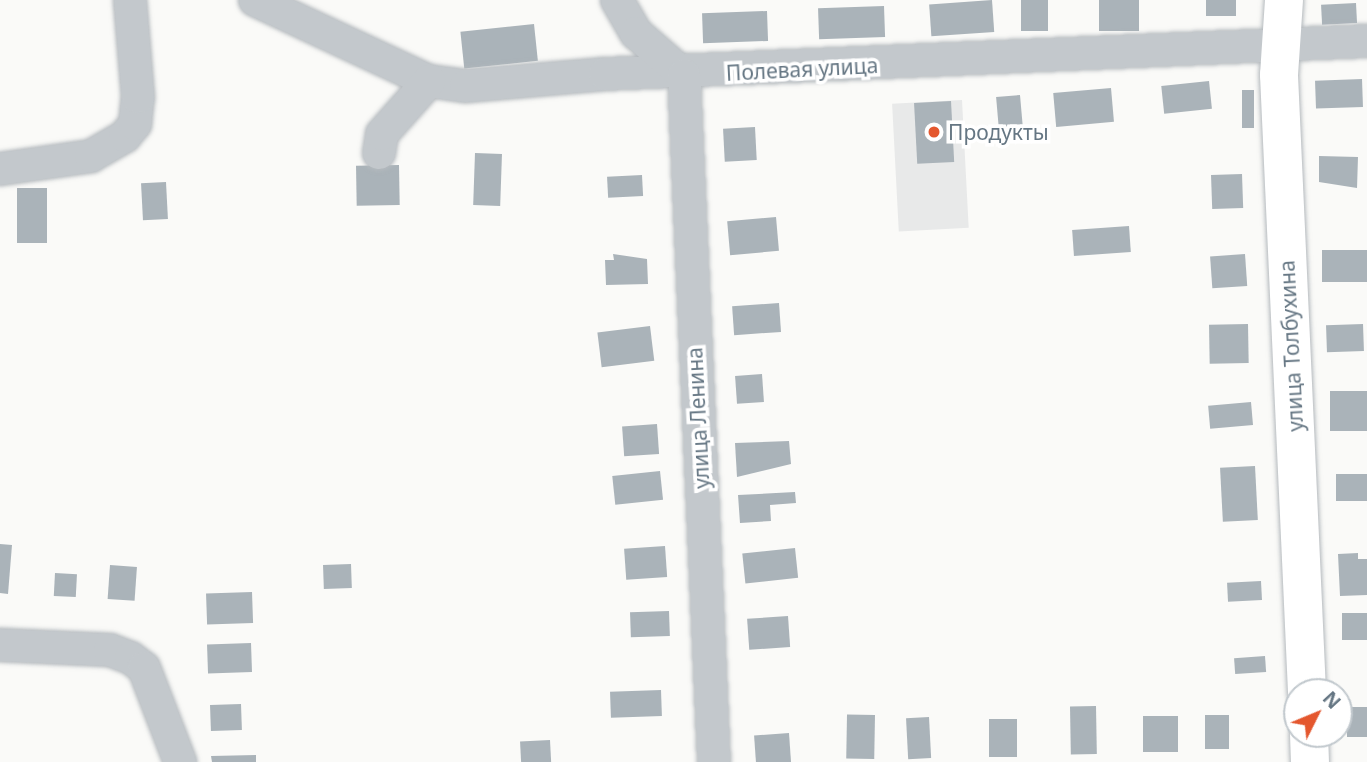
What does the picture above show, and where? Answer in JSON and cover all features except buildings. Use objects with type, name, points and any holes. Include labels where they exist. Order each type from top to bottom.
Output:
[{"type":"main road","name":"улица Толбухина","points":[[1284,0],[1280,46],[1306,678]]},
{"type":"street","points":[[0,169],[92,156],[125,136],[135,124],[138,97],[130,0]]},
{"type":"street","name":"Полевая улица","points":[[255,0],[429,80],[466,86],[605,74],[684,75],[1367,41]]},
{"type":"street","points":[[617,0],[636,33],[684,75]]},
{"type":"street","name":"улица Ленина","points":[[684,75],[714,762]]},
{"type":"street","points":[[379,153],[382,134],[429,80]]},
{"type":"street","points":[[0,645],[110,650],[131,658],[149,679],[180,762]]},
{"type":"shaded area","points":[[962,100],[969,228],[899,231],[892,104]]},
{"type":"place","name":"Продукты","points":[[934,132]]}]
